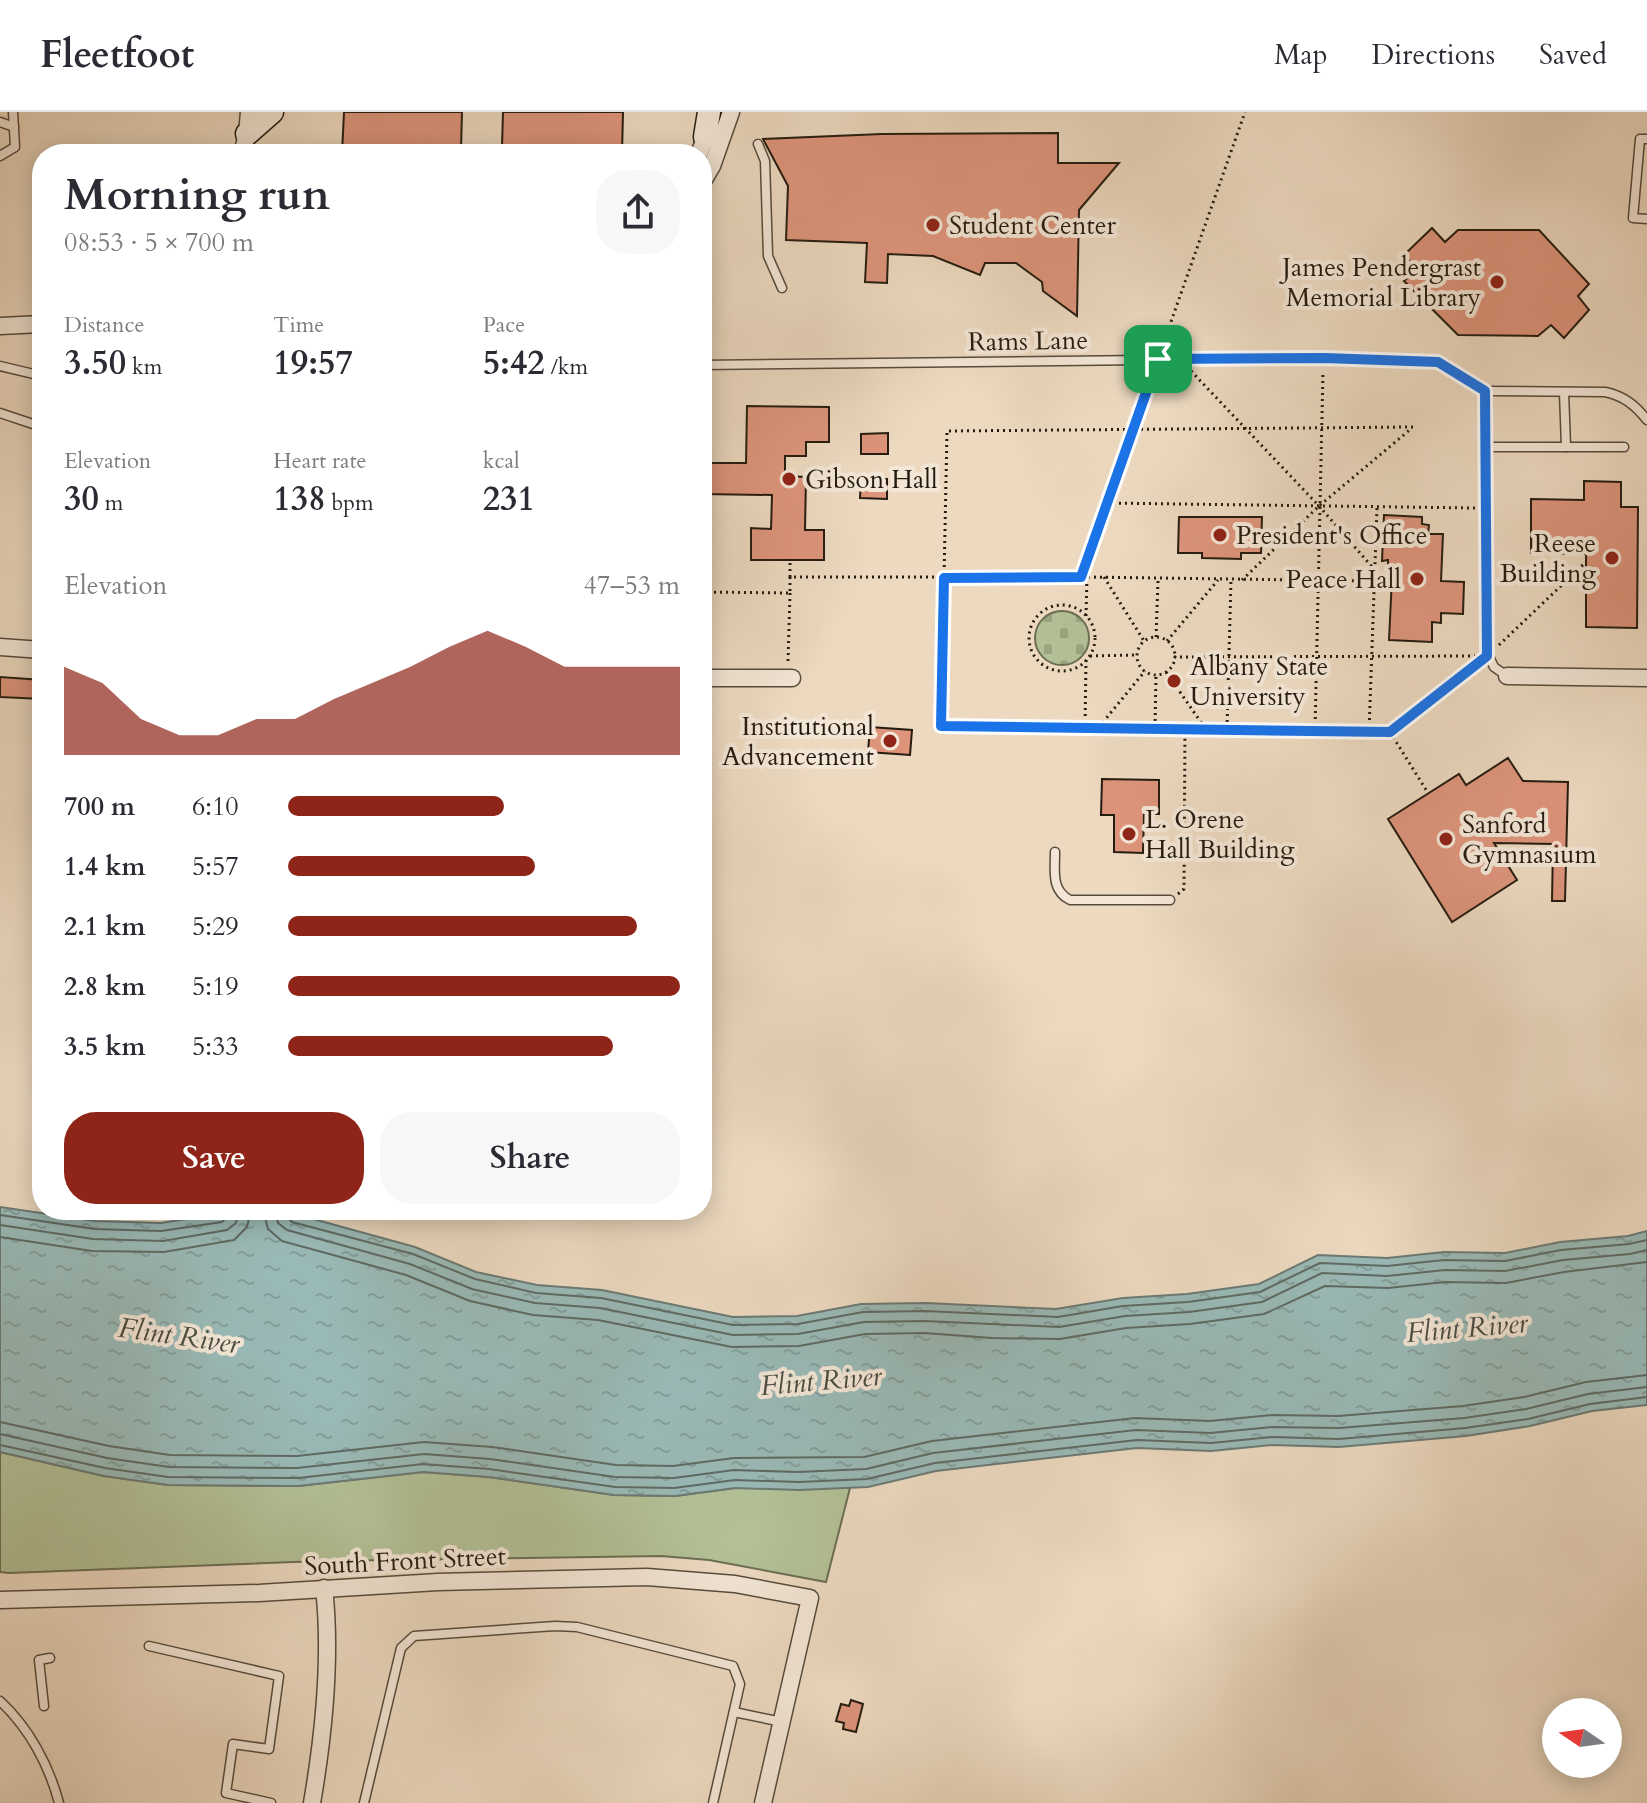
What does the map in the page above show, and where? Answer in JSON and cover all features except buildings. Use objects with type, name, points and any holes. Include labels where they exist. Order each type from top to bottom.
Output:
[{"type":"main road","points":[[246,133],[272,112]]},
{"type":"main road","points":[[703,144],[712,112]]},
{"type":"street","points":[[712,166],[731,112]]},
{"type":"street","points":[[0,326],[32,324]]},
{"type":"street","points":[[0,647],[32,649]]},
{"type":"street","points":[[1507,676],[1647,678]]},
{"type":"street","points":[[712,678],[790,678]]},
{"type":"street","name":"South Front Street","points":[[0,1600],[647,1577],[735,1584],[810,1598],[782,1722]]},
{"type":"street","points":[[312,1803],[324,1710],[328,1628],[324,1588]]},
{"type":"street","points":[[763,1803],[782,1722]]},
{"type":"lane","points":[[0,156],[15,147],[13,112]]},
{"type":"lane","points":[[0,122],[14,127]]},
{"type":"lane","points":[[1647,139],[1640,139],[1633,218],[1647,219]]},
{"type":"lane","points":[[758,144],[765,161],[768,256],[782,288]]},
{"type":"lane","name":"Rams Lane","points":[[712,365],[1324,358],[1438,362],[1485,391]]},
{"type":"lane","points":[[0,366],[32,374]]},
{"type":"lane","points":[[1507,676],[1494,667],[1487,656],[1485,391],[1619,395],[1631,402],[1647,420]]},
{"type":"lane","points":[[1564,392],[1566,447]]},
{"type":"lane","points":[[0,413],[32,424]]},
{"type":"lane","points":[[1485,447],[1624,447]]},
{"type":"lane","points":[[1055,852],[1058,891],[1070,900],[1170,900]]},
{"type":"lane","points":[[364,1803],[401,1648],[414,1636],[555,1626],[577,1627],[733,1666],[740,1684],[713,1803]]},
{"type":"lane","points":[[149,1646],[279,1676],[269,1749],[233,1744],[224,1803]]},
{"type":"lane","points":[[44,1706],[39,1660],[50,1658]]},
{"type":"lane","points":[[0,1701],[37,1749],[59,1803]]},
{"type":"lane","points":[[734,1712],[782,1722]]},
{"type":"lane","points":[[226,1793],[271,1803]]},
{"type":"path","points":[[1081,577],[1245,112]]},
{"type":"path","points":[[1315,731],[1324,358]]},
{"type":"path","points":[[1180,359],[1374,569]]},
{"type":"path","points":[[1242,580],[1319,506],[1413,427],[947,431],[941,726],[1390,732],[1487,656],[1586,562]]},
{"type":"path","points":[[1107,503],[1485,508]]},
{"type":"path","points":[[1369,732],[1377,507]]},
{"type":"path","points":[[790,560],[790,678]]},
{"type":"path","points":[[790,577],[1374,581]]},
{"type":"path","points":[[1086,616],[1087,577]]},
{"type":"path","points":[[1104,577],[1144,641]]},
{"type":"path","points":[[1156,637],[1158,579]]},
{"type":"path","points":[[1167,641],[1218,580]]},
{"type":"path","points":[[1227,730],[1231,580]]},
{"type":"path","points":[[712,592],[790,593]]},
{"type":"path","points":[[1085,728],[1088,658],[1095,639],[1094,629],[1086,616],[1073,607],[1050,607],[1040,613],[1029,632],[1033,655],[1050,669],[1061,672],[1072,670],[1088,658],[1137,655]]},
{"type":"path","points":[[1156,637],[1167,641],[1173,648],[1174,657],[1172,666],[1166,672],[1156,675],[1145,671],[1137,661],[1137,655],[1144,641],[1156,637]]},
{"type":"path","points":[[1174,657],[1487,656]]},
{"type":"path","points":[[1098,728],[1145,671]]},
{"type":"path","points":[[1166,672],[1206,730]]},
{"type":"path","points":[[1155,729],[1156,675]]},
{"type":"path","points":[[1170,900],[1184,889],[1185,730]]},
{"type":"path","points":[[1390,732],[1428,793]]},
{"type":"green space","points":[[1062,611],[1081,619],[1089,638],[1081,657],[1062,665],[1043,657],[1035,638],[1043,619]]},
{"type":"green space","points":[[0,1452],[104,1476],[168,1485],[298,1486],[423,1472],[489,1477],[614,1495],[675,1496],[735,1488],[850,1488],[826,1582],[709,1560],[661,1556],[321,1561],[9,1573],[0,1572]]},
{"type":"water","name":"Flint River","points":[[0,1207],[32,1212],[32,1220],[161,1223],[180,1220],[317,1220],[415,1247],[476,1272],[537,1285],[602,1290],[733,1317],[797,1316],[861,1304],[925,1303],[1056,1309],[1123,1298],[1187,1294],[1259,1284],[1318,1255],[1387,1258],[1444,1252],[1505,1253],[1560,1242],[1628,1236],[1647,1231],[1647,1405],[1592,1411],[1530,1426],[1466,1436],[1339,1447],[1273,1445],[1211,1451],[1137,1448],[936,1471],[868,1487],[799,1490],[735,1488],[675,1496],[614,1495],[489,1477],[423,1472],[298,1486],[168,1485],[104,1476],[0,1452]]},
{"type":"place","name":"Student Center","points":[[933,225]]},
{"type":"place","name":"James Pendergrast Memorial Library","points":[[1497,282]]},
{"type":"place","name":"Gibson Hall","points":[[789,479]]},
{"type":"place","name":"President's Office","points":[[1220,535]]},
{"type":"place","name":"Reese Building","points":[[1612,558]]},
{"type":"place","name":"Peace Hall","points":[[1417,579]]},
{"type":"place","name":"Albany State University","points":[[1174,681]]},
{"type":"place","name":"Institutional Advancement","points":[[890,741]]},
{"type":"place","name":"L. Orene Hall Building","points":[[1129,834]]},
{"type":"place","name":"Sanford Gymnasium","points":[[1446,839]]},
{"type":"route","points":[[1324,358],[1438,362],[1485,391],[1487,656],[1390,732],[941,726],[944,578],[1081,577],[1158,359],[1324,358]]}]
